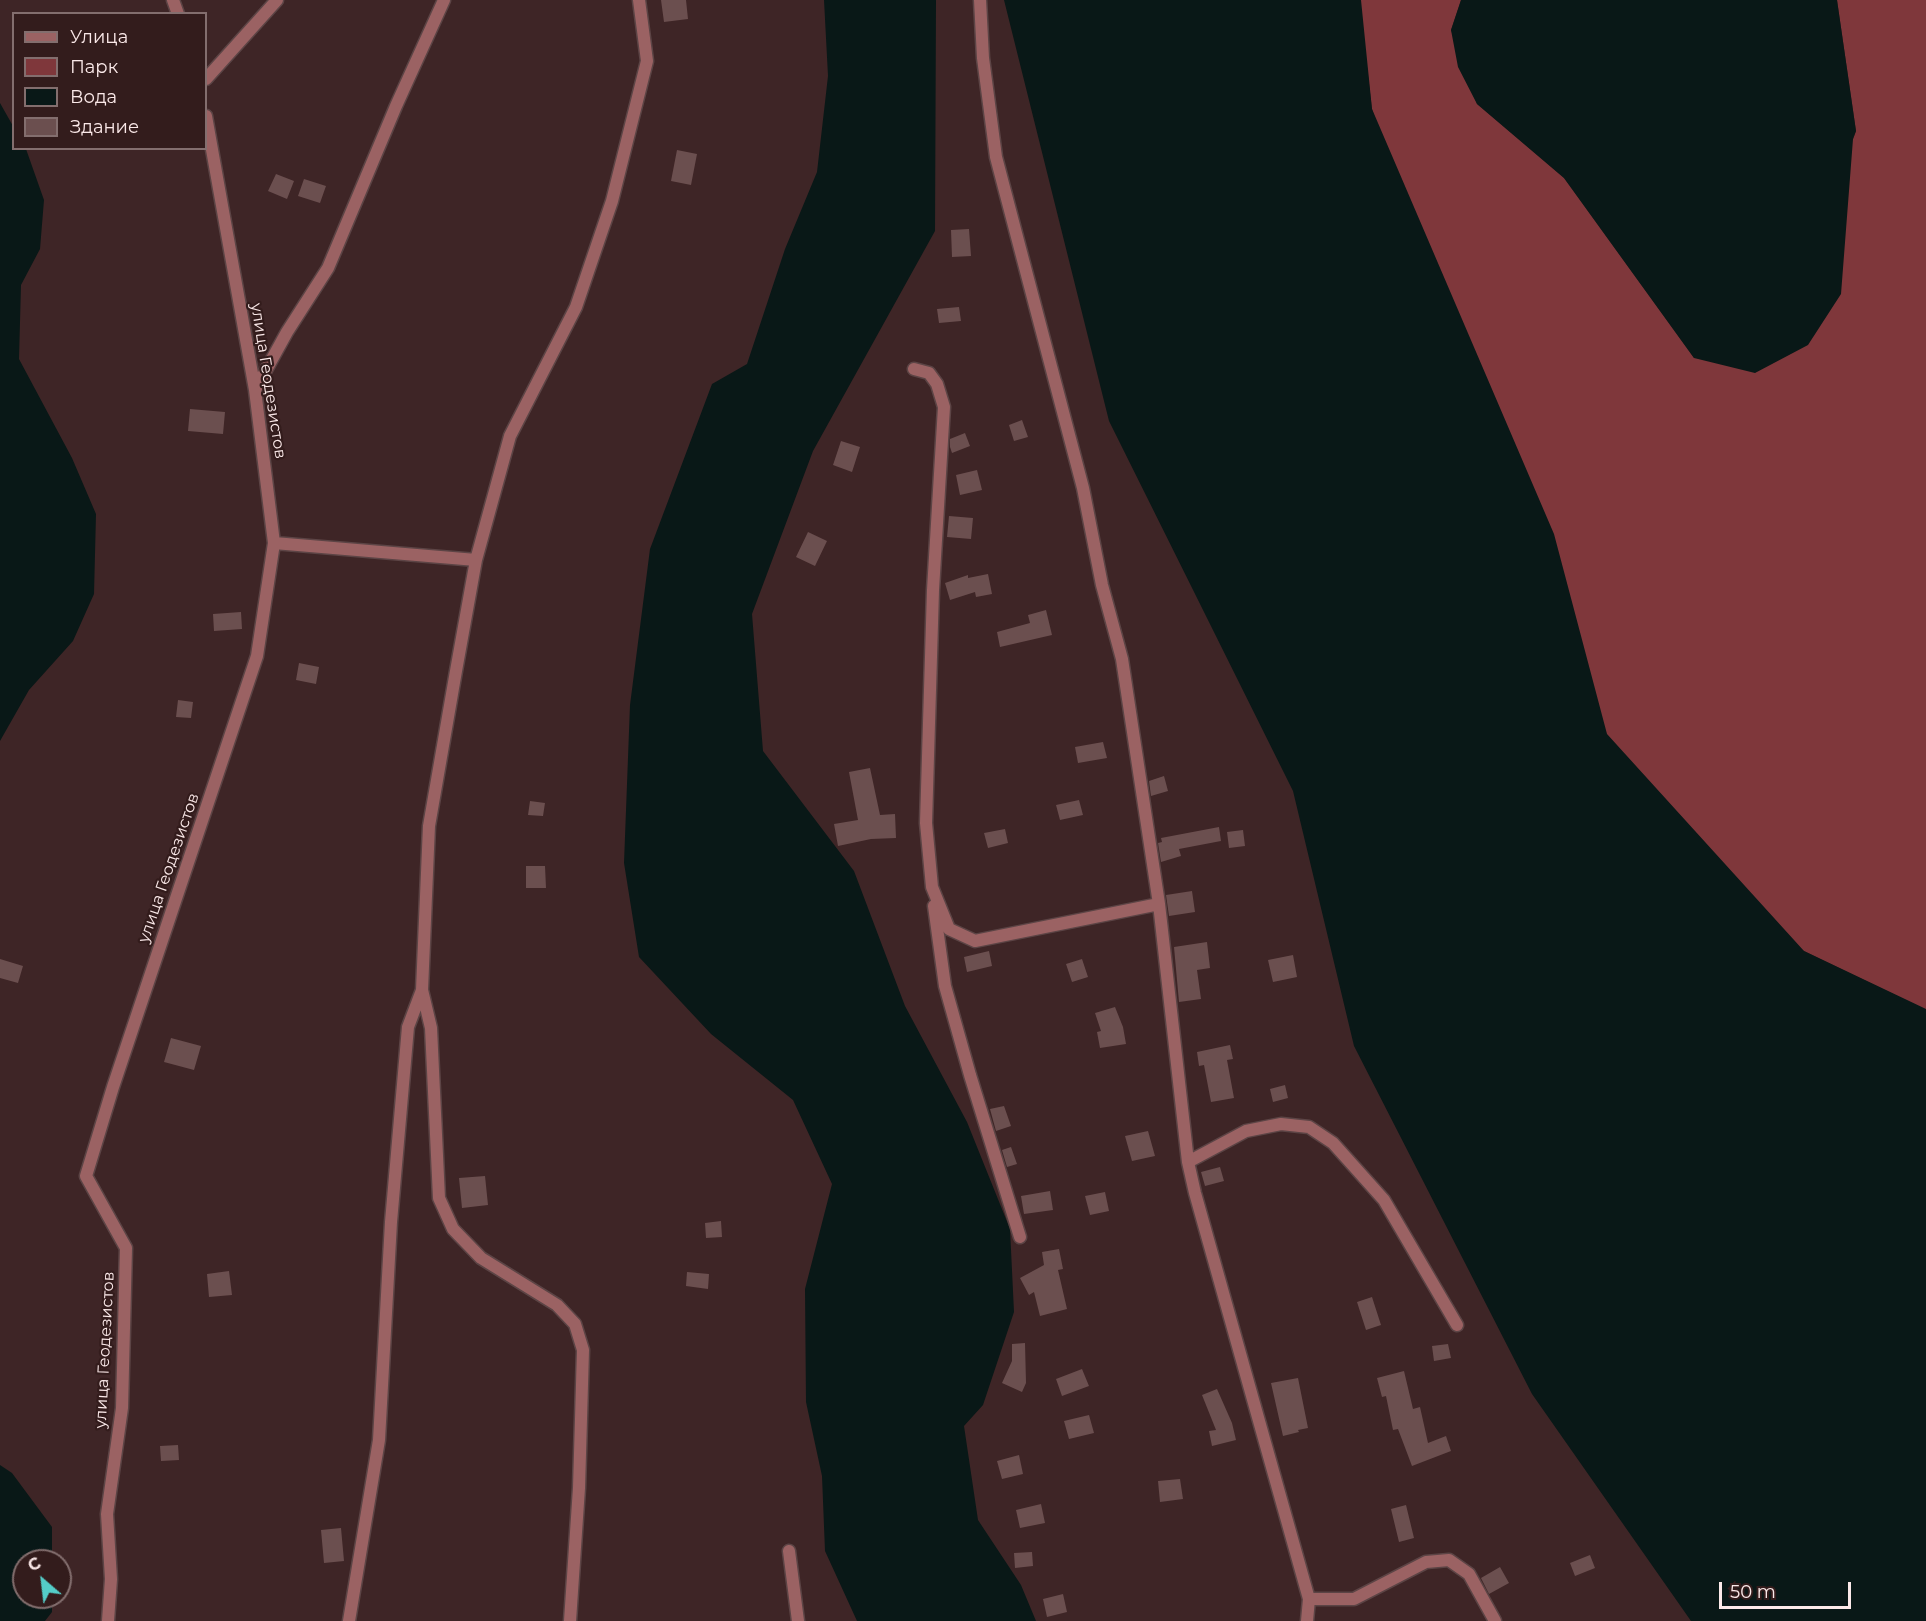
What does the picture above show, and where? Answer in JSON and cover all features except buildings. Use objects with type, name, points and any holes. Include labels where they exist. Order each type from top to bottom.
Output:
[{"type":"street","points":[[207,78],[277,0]]},
{"type":"street","points":[[255,390],[287,332],[328,268],[396,106],[444,0]]},
{"type":"street","points":[[570,1621],[579,1488],[583,1350],[575,1324],[557,1305],[481,1258],[453,1229],[439,1198],[431,1028],[422,990],[429,826],[476,560],[510,436],[576,307],[612,201],[647,61],[639,0]]},
{"type":"street","points":[[980,0],[983,58],[996,157],[1083,488],[1102,585],[1122,659],[1159,904],[1188,1162],[1309,1599],[1306,1621]]},
{"type":"street","name":"улица Геодезистов","points":[[108,1621],[111,1579],[107,1514],[122,1408],[126,1248],[86,1176],[257,656],[274,543],[255,390],[207,122]]},
{"type":"street","points":[[914,369],[929,374],[937,384],[944,407],[933,590],[926,823],[932,887],[945,986],[1020,1237]]},
{"type":"street","points":[[274,543],[476,560]]},
{"type":"street","points":[[932,887],[949,929],[975,941],[1159,904]]},
{"type":"street","points":[[349,1621],[379,1440],[392,1222],[408,1027],[422,990]]},
{"type":"street","points":[[1188,1162],[1246,1131],[1281,1124],[1309,1127],[1333,1143],[1384,1200],[1457,1325]]},
{"type":"street","points":[[789,1551],[798,1621]]},
{"type":"street","points":[[1309,1599],[1354,1599],[1426,1562],[1449,1560],[1468,1574],[1495,1621]]},
{"type":"green space","points":[[1359,0],[1461,0],[1451,30],[1477,104],[1564,178],[1694,358],[1853,139],[1856,131],[1837,0],[1926,0],[1926,1010],[1804,951],[1601,818],[1372,109]]},
{"type":"water","points":[[824,0],[936,0],[935,231],[813,451],[752,614],[763,751],[854,871],[905,1006],[967,1122],[1010,1229],[1014,1312],[983,1405],[964,1426],[978,1520],[1021,1585],[1036,1621],[857,1621],[825,1551],[822,1476],[806,1402],[805,1289],[832,1184],[793,1100],[711,1034],[639,957],[624,863],[630,705],[650,549],[712,384],[747,364],[785,249],[817,172],[828,76]]},
{"type":"water","points":[[1004,0],[1361,0],[1372,109],[1554,534],[1607,734],[1804,951],[1926,1009],[1926,1621],[1691,1621],[1532,1394],[1354,1046],[1293,791],[1109,421]]},
{"type":"water","points":[[1461,0],[1837,0],[1856,131],[1853,139],[1841,294],[1808,345],[1755,373],[1694,358],[1564,178],[1477,104],[1458,67],[1451,30]]},
{"type":"water","points":[[0,103],[12,124],[12,150],[26,150],[44,200],[40,249],[21,285],[19,359],[72,458],[96,514],[94,594],[73,641],[29,690],[0,741]]},
{"type":"water","points":[[0,1465],[12,1473],[52,1527],[52,1549],[12,1549],[12,1609],[52,1609],[52,1612],[45,1621],[0,1621]]}]
